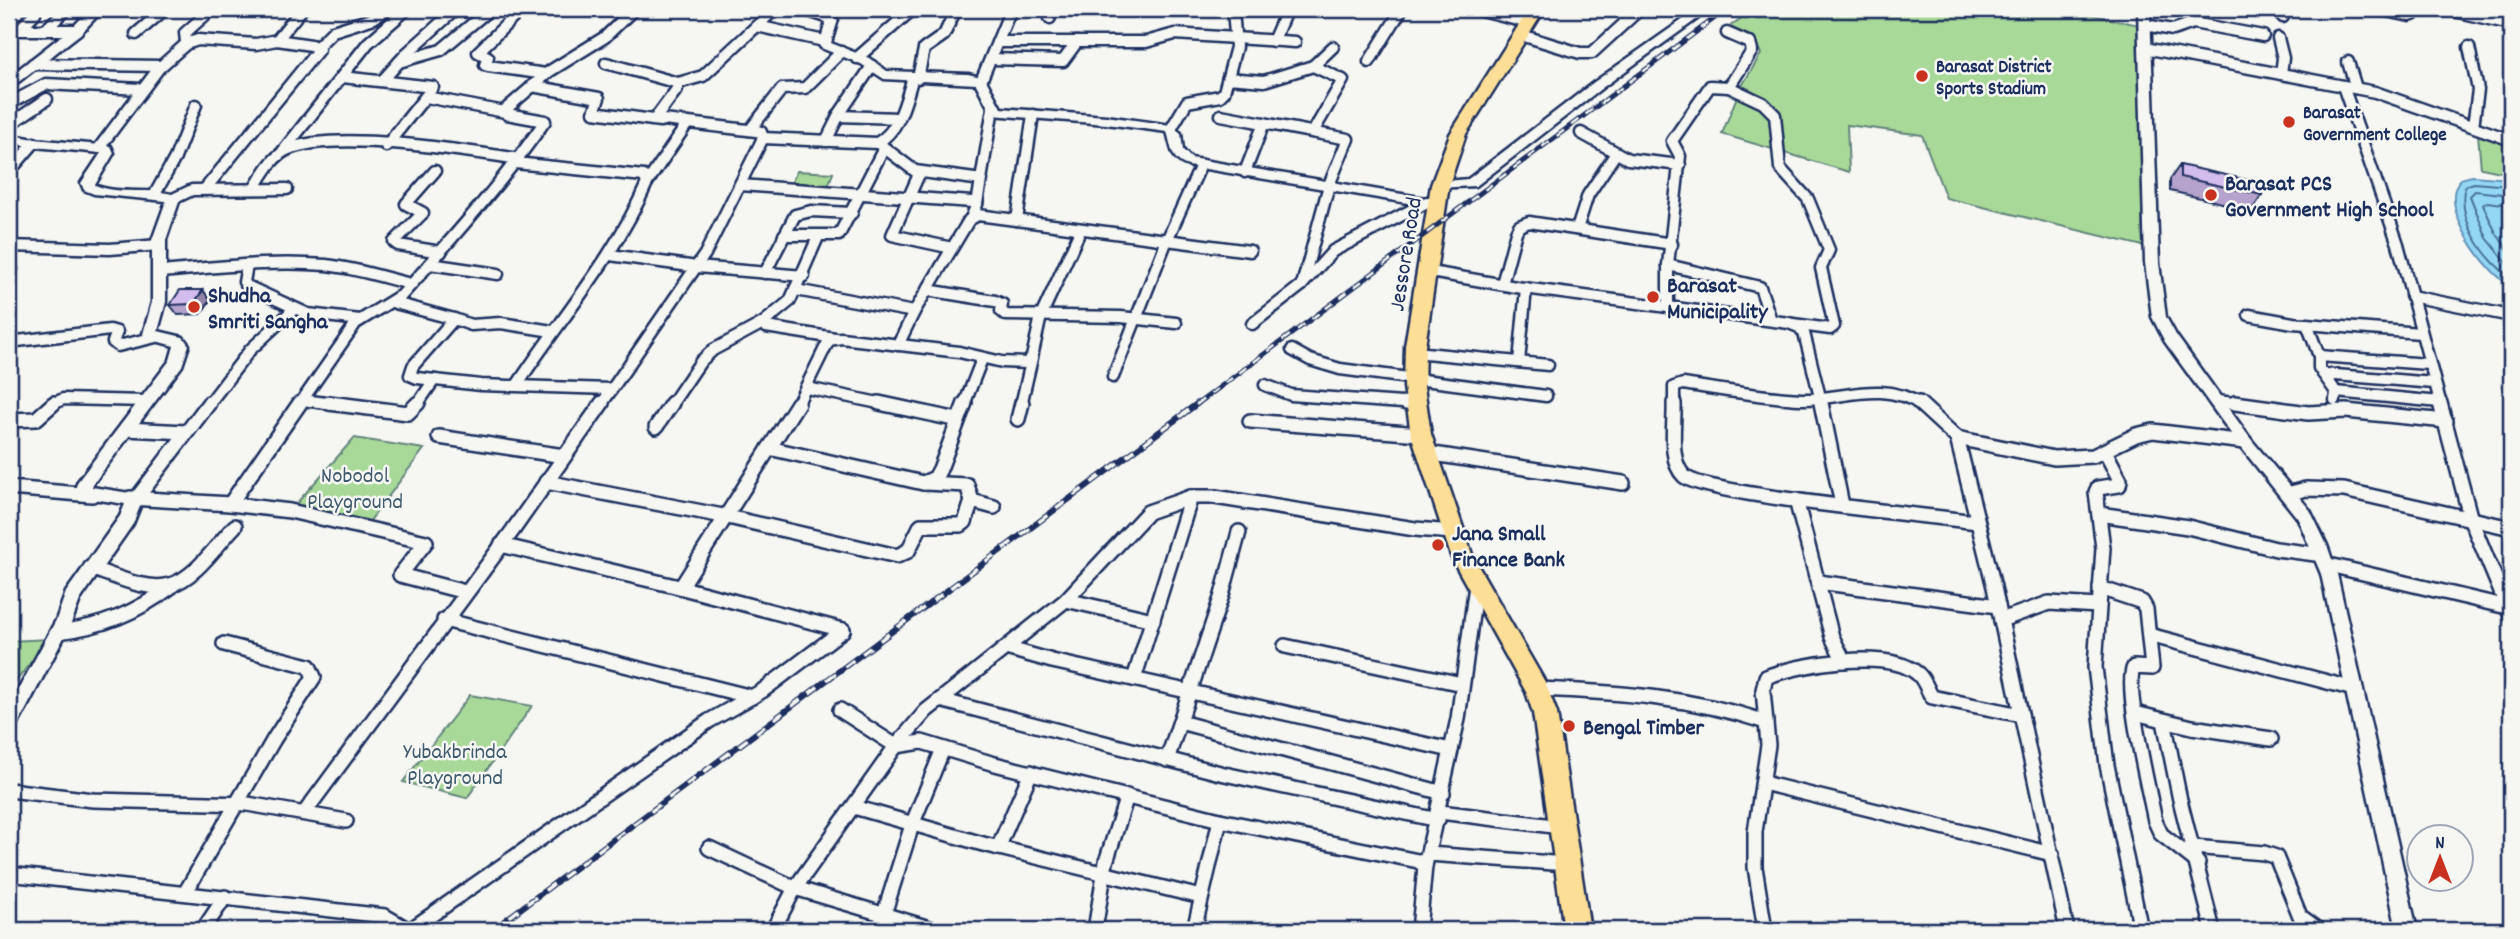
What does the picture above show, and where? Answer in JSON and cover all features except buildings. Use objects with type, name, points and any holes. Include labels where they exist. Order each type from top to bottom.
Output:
[{"type":"highway","name":"Jessore Road","points":[[1529,22],[1458,134],[1432,203],[1434,237],[1425,271],[1414,378],[1424,443],[1453,532],[1476,585],[1537,689],[1545,713],[1577,930]]},
{"type":"street","points":[[14,29],[36,11],[33,9]]},
{"type":"street","points":[[45,30],[67,9]]},
{"type":"street","points":[[9,83],[77,30],[97,9]]},
{"type":"street","points":[[136,34],[165,9]]},
{"type":"street","points":[[186,42],[185,33],[212,9]]},
{"type":"street","points":[[277,40],[302,9]]},
{"type":"street","points":[[205,189],[311,60],[319,49],[317,47],[338,28],[374,18],[387,9]]},
{"type":"street","points":[[254,189],[273,160],[368,43],[407,9]]},
{"type":"street","points":[[383,80],[456,9]]},
{"type":"street","points":[[399,62],[441,50],[491,9]]},
{"type":"street","points":[[522,9],[478,52],[488,57],[485,65],[546,75]]},
{"type":"street","points":[[505,112],[546,75],[597,43],[634,9]]},
{"type":"street","points":[[606,63],[678,83],[703,76],[775,9]]},
{"type":"street","points":[[793,9],[832,20],[824,41]]},
{"type":"street","points":[[857,58],[913,9]]},
{"type":"street","points":[[784,235],[839,235],[852,213],[881,145],[898,118],[925,49],[944,35],[956,9]]},
{"type":"street","points":[[981,81],[1011,9]]},
{"type":"street","points":[[1171,129],[1187,102],[1220,96],[1228,78],[1236,37],[1233,9]]},
{"type":"street","points":[[1273,41],[1287,9]]},
{"type":"street","points":[[1369,62],[1398,9]]},
{"type":"street","points":[[1474,9],[1529,22],[1580,53],[1592,53],[1640,9]]},
{"type":"street","points":[[1443,178],[1471,183],[1598,85],[1705,9]]},
{"type":"street","points":[[2377,9],[2410,16],[2413,15],[2413,9]]},
{"type":"street","points":[[2445,9],[2511,24]]},
{"type":"street","points":[[2263,36],[2193,23],[2173,30],[2144,17],[2155,300],[2159,317],[2170,338],[2245,442],[2304,515],[2324,560],[2407,930]]},
{"type":"street","points":[[757,26],[824,41],[825,45],[857,58],[884,75],[968,78],[981,81]]},
{"type":"street","points":[[14,29],[77,30]]},
{"type":"street","points":[[1727,33],[1753,47],[1729,87]]},
{"type":"street","points":[[999,41],[1146,42],[1175,34],[1295,42]]},
{"type":"street","points":[[2278,38],[2283,58],[2281,74]]},
{"type":"street","points":[[99,148],[141,89],[186,42],[198,40],[256,44],[277,40],[317,47]]},
{"type":"street","points":[[992,59],[1063,61],[1077,42]]},
{"type":"street","points":[[1228,78],[1264,80],[1313,66],[1333,47]]},
{"type":"street","points":[[2469,47],[2478,90],[2473,126]]},
{"type":"street","points":[[2146,48],[2343,86],[2409,102],[2511,140]]},
{"type":"street","points":[[750,130],[782,89],[805,88],[841,52]]},
{"type":"street","points":[[2348,62],[2356,89]]},
{"type":"street","points":[[33,64],[161,66]]},
{"type":"street","points":[[826,141],[838,116],[872,66]]},
{"type":"street","points":[[1313,66],[1341,76],[1343,80],[1313,132]]},
{"type":"street","points":[[342,77],[430,85],[432,89],[386,146]]},
{"type":"street","points":[[981,81],[996,112],[1106,120],[1171,129],[1175,133],[1180,158],[1201,165],[1432,203]]},
{"type":"street","points":[[9,104],[46,83],[141,89]]},
{"type":"street","points":[[664,122],[655,119],[677,89],[678,83]]},
{"type":"street","points":[[305,812],[501,545],[697,267],[763,138],[761,132],[750,130],[599,114],[593,110],[600,101],[599,98],[532,86]]},
{"type":"street","points":[[1425,271],[1526,288],[1830,329],[1834,326],[1821,268],[1829,250],[1808,199],[1780,168],[1775,115],[1763,103],[1729,87],[1710,86],[1674,136],[1680,165],[1668,265],[1668,307]]},
{"type":"street","points":[[2343,86],[2394,232],[2471,520],[2507,602]]},
{"type":"street","points":[[230,504],[360,320],[398,297],[430,264],[517,161],[545,121],[426,97]]},
{"type":"street","points":[[9,125],[47,99]]},
{"type":"street","points":[[155,194],[175,158],[196,105]]},
{"type":"street","points":[[898,345],[914,312],[977,204],[993,107]]},
{"type":"street","points":[[1017,220],[1033,115]]},
{"type":"street","points":[[1221,115],[1349,139],[1329,185],[1302,285]]},
{"type":"street","points":[[838,116],[898,118]]},
{"type":"street","points":[[1245,172],[1264,123]]},
{"type":"street","points":[[517,385],[552,331],[610,255],[635,211],[647,183],[687,124]]},
{"type":"street","points":[[1581,133],[1638,162],[1680,165]]},
{"type":"street","points":[[9,138],[34,143],[99,148],[108,153],[88,183],[89,187],[117,195],[155,194],[173,199]]},
{"type":"street","points":[[763,138],[881,145],[920,173],[982,180]]},
{"type":"street","points":[[9,172],[34,143]]},
{"type":"street","points":[[281,153],[312,143],[483,153],[517,161],[644,176],[647,183]]},
{"type":"street","points":[[1577,229],[1592,187],[1616,153]]},
{"type":"street","points":[[1113,377],[1167,240],[1201,165]]},
{"type":"street","points":[[435,171],[406,204],[424,213],[394,242],[398,245],[441,252]]},
{"type":"street","points":[[920,173],[892,236],[952,248]]},
{"type":"street","points":[[740,185],[977,204]]},
{"type":"street","points":[[96,495],[86,493],[83,489],[86,481],[182,352],[182,345],[178,341],[150,334],[158,309],[161,228],[173,199],[185,191],[205,189],[287,189]]},
{"type":"street","points":[[1252,324],[1302,285],[1333,251],[1432,203]]},
{"type":"street","points":[[765,273],[784,235],[799,213],[852,213]]},
{"type":"street","points":[[972,216],[985,215],[1250,251]]},
{"type":"street","points":[[1502,284],[1519,226],[1529,222],[1672,244]]},
{"type":"street","points":[[1018,419],[1041,316],[1081,229]]},
{"type":"street","points":[[656,427],[701,361],[713,350],[763,323],[768,316],[787,306],[804,276],[818,237]]},
{"type":"street","points":[[9,246],[110,249],[159,245]]},
{"type":"street","points":[[610,255],[697,267],[804,276]]},
{"type":"street","points":[[430,264],[498,274]]},
{"type":"street","points":[[159,272],[247,265],[325,265],[410,284]]},
{"type":"street","points":[[247,265],[244,282],[247,286],[295,309],[317,316],[360,320]]},
{"type":"street","points":[[1668,265],[1759,287],[1771,320]]},
{"type":"street","points":[[1519,362],[1526,288]]},
{"type":"street","points":[[796,290],[914,312]]},
{"type":"street","points":[[927,290],[995,301],[1002,304],[1001,312],[1006,315],[1137,318],[1176,323]]},
{"type":"street","points":[[2411,296],[2511,316]]},
{"type":"street","points":[[398,297],[395,303],[400,306],[471,325],[501,323],[552,331]]},
{"type":"street","points":[[9,723],[58,632],[72,597],[127,519],[134,498],[268,330],[295,309]]},
{"type":"street","points":[[2249,314],[2307,324],[2420,333]]},
{"type":"street","points":[[454,319],[411,370],[411,375],[434,380],[611,389]]},
{"type":"street","points":[[763,323],[766,327],[959,352],[982,359],[1027,363],[1032,357]]},
{"type":"street","points":[[1789,323],[1799,327],[1804,333],[1831,443],[1842,505]]},
{"type":"street","points":[[2307,324],[2323,374],[2336,391],[2336,397],[2327,411]]},
{"type":"street","points":[[9,342],[110,330],[117,332],[113,342],[118,346],[156,337]]},
{"type":"street","points":[[681,587],[807,388],[827,343],[835,338]]},
{"type":"street","points":[[1415,349],[1548,365]]},
{"type":"street","points":[[1292,350],[1319,364],[1340,369],[1546,396]]},
{"type":"street","points":[[2319,356],[2428,365]]},
{"type":"street","points":[[923,483],[934,478],[940,470],[982,359]]},
{"type":"street","points":[[2323,374],[2434,383]]},
{"type":"street","points":[[302,400],[408,413],[416,407],[434,380]]},
{"type":"street","points":[[1976,522],[1916,512],[1796,500],[1711,486],[1685,478],[1676,465],[1674,387],[1683,384],[1819,399],[1853,391],[1904,397],[1925,408],[1944,429],[1957,438],[2062,458],[2085,458],[2106,453],[2146,431],[2170,430],[2245,442]]},
{"type":"street","points":[[1265,385],[1291,396],[1416,404]]},
{"type":"street","points":[[807,388],[958,420]]},
{"type":"street","points":[[2336,391],[2440,402]]},
{"type":"street","points":[[9,420],[36,419],[52,404],[63,399],[147,401]]},
{"type":"street","points":[[2218,401],[2308,413],[2327,411],[2446,421]]},
{"type":"street","points":[[1250,421],[1424,443],[1623,483]]},
{"type":"street","points":[[126,429],[186,432]]},
{"type":"street","points":[[439,437],[564,456]]},
{"type":"street","points":[[1957,438],[2000,613],[2067,930]]},
{"type":"street","points":[[546,482],[728,516],[897,556],[908,551],[921,525],[961,525],[965,522],[972,501],[967,485],[911,482],[769,448]]},
{"type":"street","points":[[2106,453],[2120,480],[2119,485],[2098,488],[2103,548],[2095,667],[2107,765],[2141,930]]},
{"type":"street","points":[[9,488],[290,511],[426,542],[400,575],[465,592]]},
{"type":"street","points":[[2287,494],[2306,489],[2344,490],[2511,528]]},
{"type":"street","points":[[773,930],[795,888],[896,746],[926,711],[1066,600],[1148,512],[1191,498],[1215,497],[1415,529],[1453,532]]},
{"type":"street","points":[[1134,680],[1191,498]]},
{"type":"street","points":[[1796,500],[1832,637],[1844,661]]},
{"type":"street","points":[[972,501],[994,507]]},
{"type":"street","points":[[2099,514],[2188,527],[2507,602]]},
{"type":"street","points":[[58,632],[88,629],[122,618],[150,603],[178,581],[235,526]]},
{"type":"street","points":[[1167,760],[1239,533]]},
{"type":"street","points":[[9,874],[385,916],[410,930],[621,780],[709,721],[752,697],[843,630],[681,587],[501,545]]},
{"type":"street","points":[[90,568],[155,585],[171,585],[178,581]]},
{"type":"street","points":[[1818,582],[2000,613],[2049,603],[2098,606]]},
{"type":"street","points":[[1419,930],[1427,860],[1439,816],[1451,750],[1476,585]]},
{"type":"street","points":[[2100,588],[2141,602],[2146,609],[2152,668],[2134,667],[2130,671],[2155,821],[2161,834],[2198,863]]},
{"type":"street","points":[[1066,600],[1153,620]]},
{"type":"street","points":[[444,620],[752,697]]},
{"type":"street","points":[[2149,635],[2354,689]]},
{"type":"street","points":[[186,893],[274,739],[314,677],[309,666],[224,643]]},
{"type":"street","points":[[1285,646],[1462,684]]},
{"type":"street","points":[[1006,648],[1134,680],[1451,750]]},
{"type":"street","points":[[1765,930],[1757,896],[1755,832],[1768,745],[1763,690],[1766,677],[1781,670],[1825,661],[1906,667],[1923,678],[1932,697],[2021,715]]},
{"type":"street","points":[[1537,689],[1647,693],[1697,701],[1766,722]]},
{"type":"street","points":[[940,699],[1167,760],[1439,816],[1561,827]]},
{"type":"street","points":[[840,710],[896,746],[922,742],[1220,820],[1410,858],[1566,863]]},
{"type":"street","points":[[2135,713],[2164,721],[2271,739]]},
{"type":"street","points":[[2164,721],[2172,775],[2198,863],[2213,930]]},
{"type":"street","points":[[1180,722],[1443,793]]},
{"type":"street","points":[[880,923],[912,825],[943,749]]},
{"type":"street","points":[[998,848],[1031,772]]},
{"type":"street","points":[[1763,783],[2052,855]]},
{"type":"street","points":[[9,790],[50,796],[237,803],[305,812],[346,821]]},
{"type":"street","points":[[1095,930],[1102,872],[1127,796]]},
{"type":"street","points":[[854,807],[998,848],[1201,897]]},
{"type":"street","points":[[1194,930],[1220,820]]},
{"type":"street","points":[[2193,847],[2264,853],[2276,857],[2300,916],[2319,930]]},
{"type":"street","points":[[709,848],[880,923],[936,930]]},
{"type":"street","points":[[203,930],[225,897]]},
{"type":"green space","points":[[1754,9],[2065,9],[2139,25],[2143,246],[1946,198],[1922,135],[1847,125],[1849,172],[1722,134],[1740,89],[1761,54],[1756,42],[1726,29]]},
{"type":"green space","points":[[2478,134],[2511,143],[2511,174],[2481,168]]},
{"type":"green space","points":[[797,171],[833,173],[826,191],[789,188]]},
{"type":"green space","name":"Nobodol Playground","points":[[354,438],[424,449],[366,526],[295,505]]},
{"type":"green space","points":[[49,639],[9,690],[9,641]]},
{"type":"green space","name":"Yubakbrinda Playground","points":[[470,695],[532,706],[467,798],[403,782]]},
{"type":"water","points":[[2472,176],[2511,179],[2511,286],[2482,259],[2459,219],[2455,206],[2455,189],[2460,179]]},
{"type":"railway","points":[[1196,405],[1727,9]]},
{"type":"railway","points":[[492,930],[1198,403]]},
{"type":"place","name":"Barasat District Sports Stadium","points":[[1922,76]]},
{"type":"place","name":"Barasat Government College","points":[[2289,122]]},
{"type":"place","name":"Barasat PCS Government High School","points":[[2211,195]]},
{"type":"place","name":"Barasat Municipality","points":[[1653,297]]},
{"type":"place","name":"Shudha Smriti Sangha","points":[[194,307]]},
{"type":"place","name":"Jana Small Finance Bank","points":[[1438,545]]},
{"type":"place","name":"Bengal Timber","points":[[1569,726]]}]
